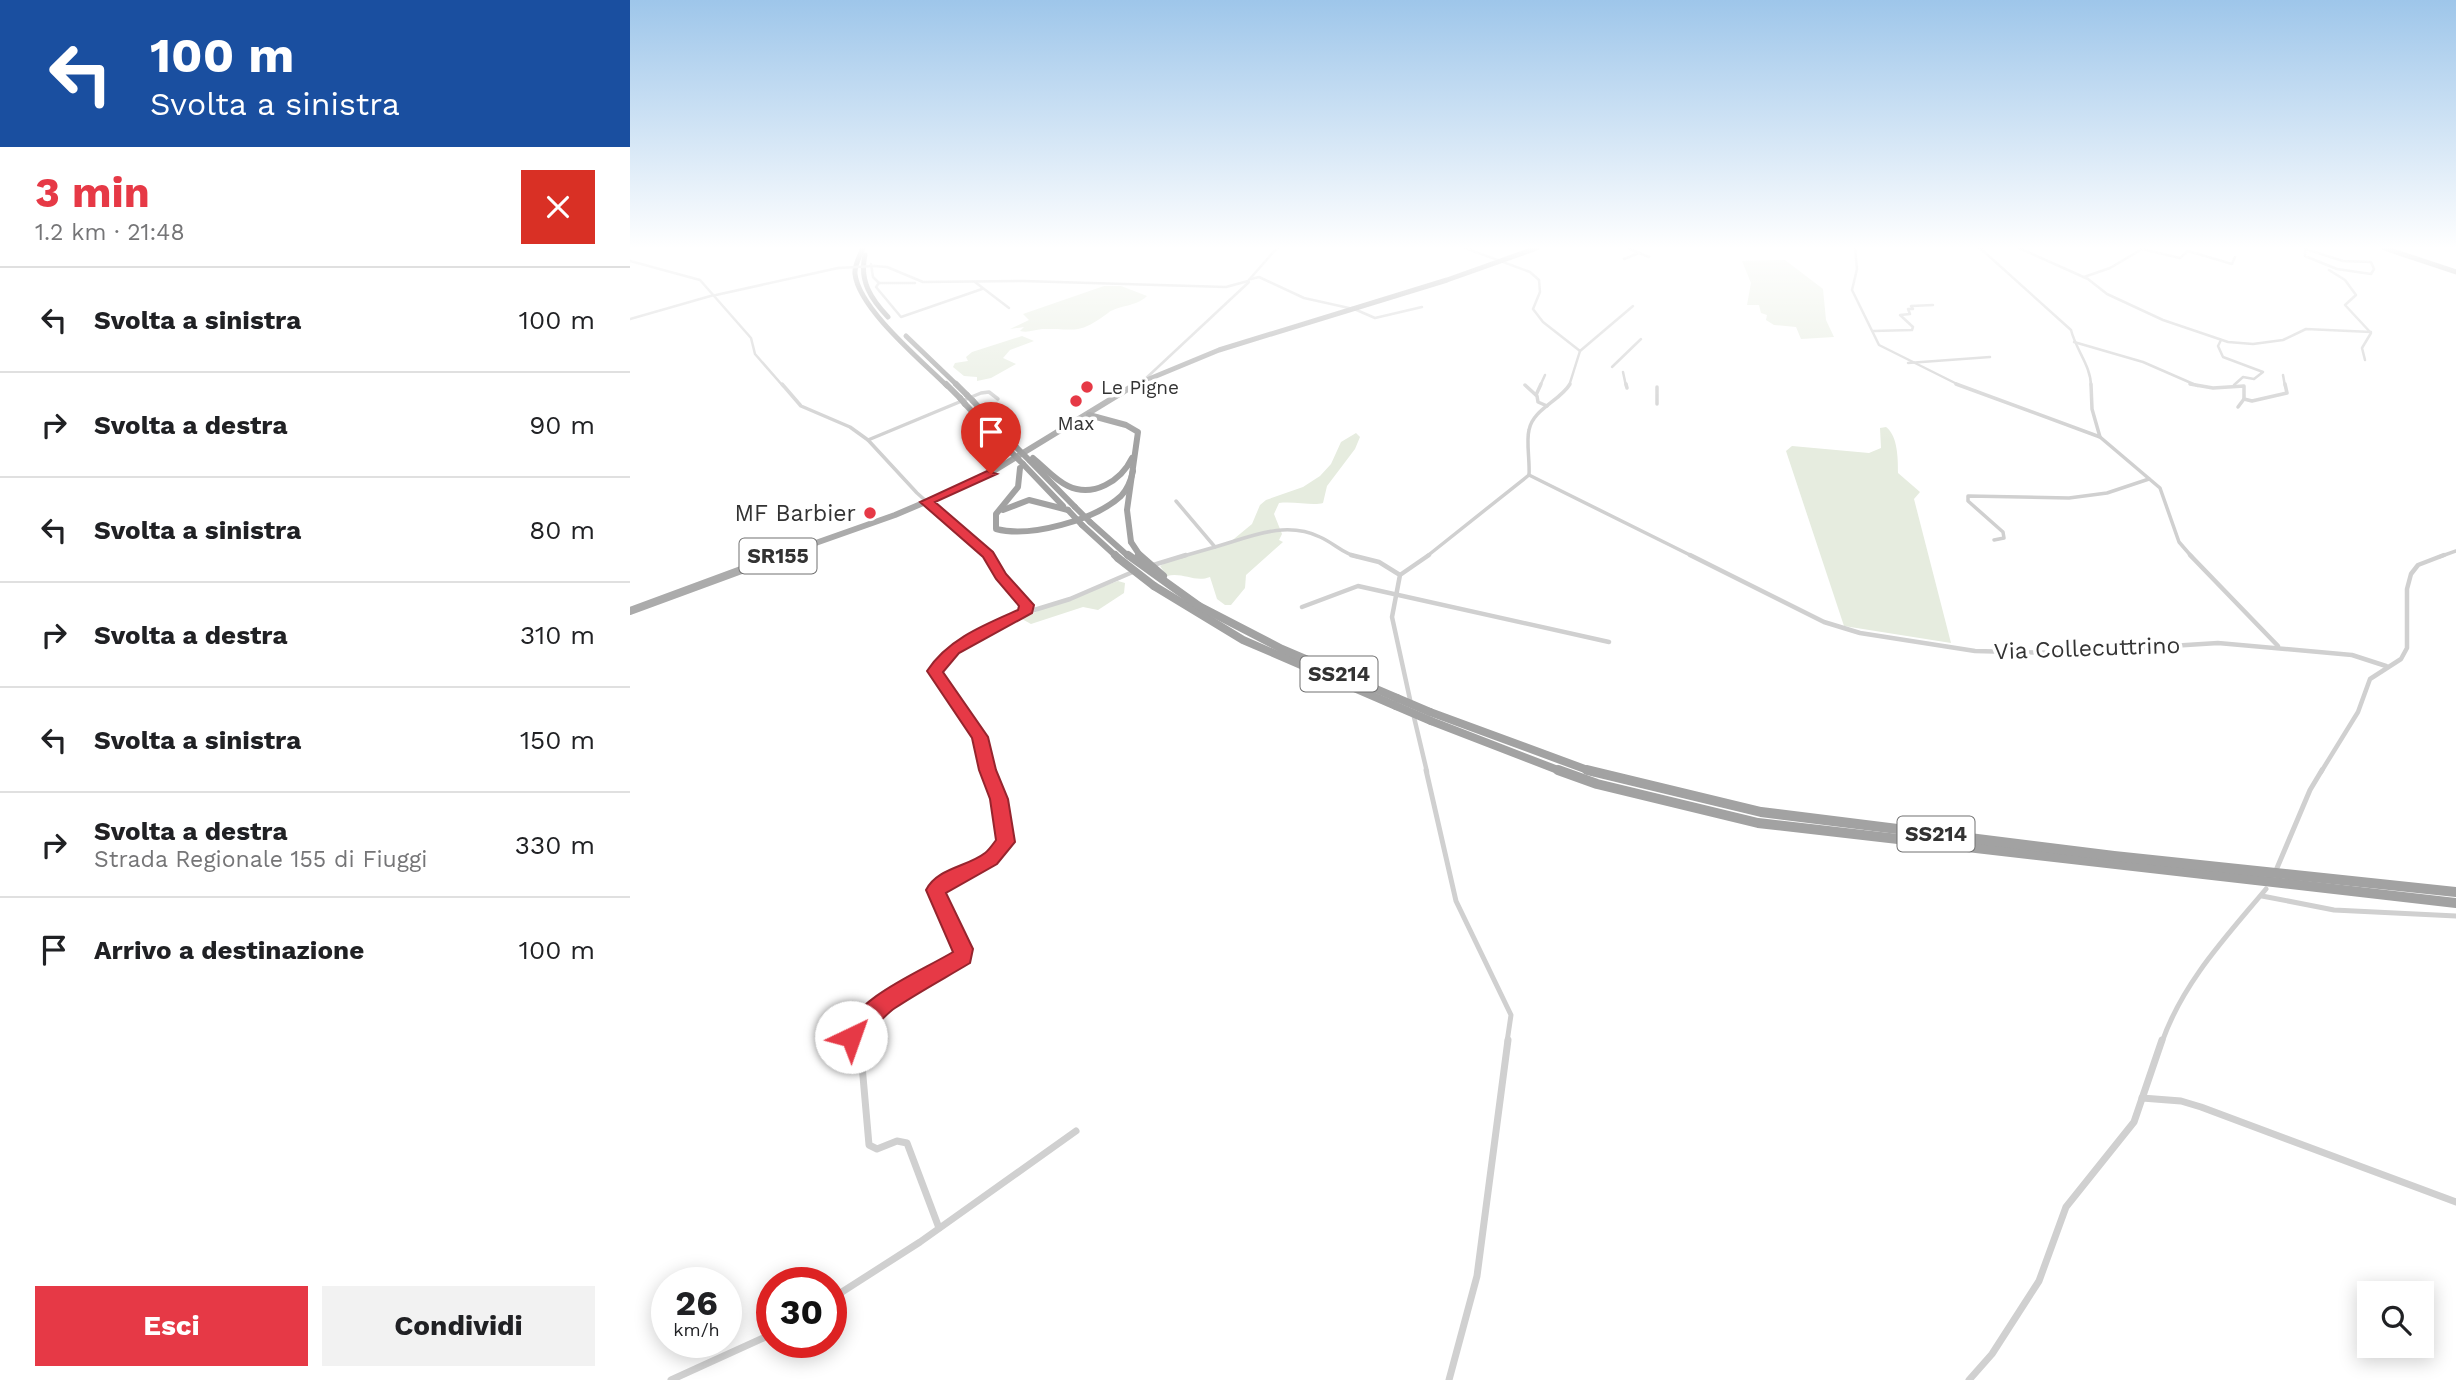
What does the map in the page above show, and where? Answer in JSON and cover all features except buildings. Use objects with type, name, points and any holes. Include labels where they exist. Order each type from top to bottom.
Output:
[{"type":"highway","points":[[877,312],[1026,462],[1066,485],[1092,488],[1122,477],[1137,446]]},
{"type":"highway","points":[[883,312],[964,399],[973,401],[1026,462]]},
{"type":"highway","points":[[1089,415],[1135,430],[1139,436],[1127,510],[1131,542],[1139,555],[1164,578],[1163,582]]},
{"type":"highway","points":[[1026,462],[1018,488],[995,516],[993,525],[1007,533],[1044,530],[1120,497],[1133,471]]},
{"type":"highway","name":"SS214","points":[[1026,462],[1071,509],[1082,525],[1118,558],[1192,611],[1396,702],[1601,775],[1761,812],[2114,856],[2456,892]]},
{"type":"highway","points":[[995,516],[1012,505],[1036,499],[1071,509]]},
{"type":"highway","name":"SS214","points":[[1071,509],[1163,582],[1279,652]]},
{"type":"highway","name":"SS214","points":[[1431,716],[1533,762],[1597,784],[1758,823],[2456,904]]},
{"type":"main road","name":"SR155","points":[[630,611],[706,580],[839,536],[926,502],[991,474],[1143,380],[1174,366],[1337,312]]},
{"type":"street","points":[[630,318],[651,312]]},
{"type":"street","points":[[730,312],[751,338],[755,355],[801,406],[850,427],[868,440],[926,502],[988,555],[1001,576],[1027,605],[1025,613],[985,630],[954,649],[934,671],[980,737],[1005,830],[1004,846],[996,855],[950,879],[936,890],[964,954],[957,962],[877,1009],[851,1037],[862,1065],[869,1145],[877,1149],[897,1141],[907,1143],[939,1228]]},
{"type":"street","points":[[896,312],[901,317],[914,312]]},
{"type":"street","points":[[1143,380],[1157,363],[1200,330],[1218,312]]},
{"type":"street","points":[[1360,312],[1373,318],[1398,312]]},
{"type":"street","points":[[1535,312],[1541,324],[1569,339],[1580,351]]},
{"type":"street","points":[[1449,1380],[1478,1276],[1510,1015],[1456,901],[1394,630],[1396,590],[1400,575],[1446,544],[1529,475],[1531,455],[1528,431],[1534,418],[1569,387],[1580,351],[1625,312]]},
{"type":"street","points":[[1863,312],[1883,349],[1907,363],[2005,404],[2100,437],[2165,494],[2170,519],[2184,550],[2278,647]]},
{"type":"street","points":[[1873,331],[1912,330],[1900,315],[1909,312]]},
{"type":"street","points":[[2055,312],[2071,330],[2074,342],[2091,374],[2092,409],[2100,437]]},
{"type":"street","points":[[2146,312],[2221,340],[2246,344],[2283,340],[2306,329],[2371,332]]},
{"type":"street","points":[[2352,312],[2371,332],[2371,338],[2362,348],[2365,360]]},
{"type":"street","points":[[1612,367],[1641,339]]},
{"type":"street","points":[[2221,340],[2218,346],[2222,358],[2263,372],[2254,379],[2243,377],[2233,386]]},
{"type":"street","points":[[2074,342],[2086,343],[2109,354],[2166,371],[2192,385],[2219,388],[2244,386],[2244,399],[2238,407]]},
{"type":"street","points":[[1907,363],[1990,357]]},
{"type":"street","points":[[1623,372],[1626,388]]},
{"type":"street","points":[[1536,395],[1545,375]]},
{"type":"street","points":[[2244,399],[2252,401],[2287,393],[2283,375]]},
{"type":"street","points":[[1525,384],[1536,395],[1538,402],[1546,406]]},
{"type":"street","points":[[1657,387],[1657,404]]},
{"type":"street","points":[[868,440],[981,393],[989,393],[998,399]]},
{"type":"street","name":"Via Collecuttrino","points":[[1529,475],[1824,622],[1849,630],[1975,652],[2017,654],[2187,644],[2278,647],[2352,655],[2386,666]]},
{"type":"street","points":[[1994,540],[2004,538],[2003,532],[1968,501],[1968,496],[2069,499],[2107,493],[2150,479]]},
{"type":"street","points":[[1176,500],[1215,547]]},
{"type":"street","points":[[1031,611],[1070,599],[1145,568],[1285,527],[1318,537],[1349,555],[1380,562],[1400,575]]},
{"type":"street","points":[[2277,868],[2310,790],[2358,712],[2370,679],[2386,666],[2401,659],[2407,648],[2407,589],[2411,574],[2418,565],[2456,551]]},
{"type":"street","points":[[1302,607],[1353,587],[1396,590],[1406,597],[1609,642]]},
{"type":"street","points":[[1969,1380],[1992,1354],[2039,1281],[2066,1207],[2134,1122],[2172,1013],[2203,964],[2264,893],[2297,904],[2374,913],[2456,916]]},
{"type":"street","points":[[2142,1098],[2181,1101],[2201,1107],[2456,1202]]},
{"type":"street","points":[[847,1288],[939,1228],[1076,1131]]},
{"type":"street","points":[[671,1380],[756,1341]]},
{"type":"shaded area","points":[[1109,312],[1082,328],[1026,332],[1020,331],[1024,327],[1010,329],[1029,320],[1023,314]]},
{"type":"shaded area","points":[[1825,312],[1834,337],[1801,339],[1796,327],[1774,325],[1766,320],[1767,315],[1761,313]]},
{"type":"shaded area","points":[[1022,336],[1034,341],[1010,350],[1003,358],[1016,364],[991,378],[977,381],[977,377],[964,376],[953,367],[955,363],[968,361],[966,357],[972,352]]},
{"type":"shaded area","points":[[1886,427],[1895,442],[1898,473],[1920,492],[1914,499],[1951,643],[1844,626],[1786,451],[1792,446],[1869,453],[1881,448],[1880,428]]},
{"type":"shaded area","points":[[1356,433],[1360,437],[1355,449],[1327,486],[1323,503],[1279,503],[1274,514],[1282,534],[1279,540],[1283,542],[1246,575],[1245,588],[1231,605],[1225,605],[1217,599],[1210,577],[1199,579],[1167,576],[1160,566],[1174,558],[1229,543],[1252,524],[1260,505],[1266,500],[1303,487],[1320,476],[1331,464],[1341,442]]},
{"type":"shaded area","points":[[1118,581],[1125,583],[1124,593],[1098,610],[1083,607],[1031,624],[1022,619],[1046,607]]},
{"type":"place","name":"Le Pigne","points":[[1087,387]]},
{"type":"place","name":"Max","points":[[1076,401]]},
{"type":"place","name":"MF Barbier","points":[[870,513]]},
{"type":"route","points":[[851,1037],[864,1019],[887,1002],[963,956],[963,949],[940,906],[936,890],[950,879],[991,859],[1006,842],[999,799],[987,770],[980,737],[934,671],[954,649],[985,630],[1025,613],[1027,605],[1001,576],[988,555],[926,502],[991,474]]}]
